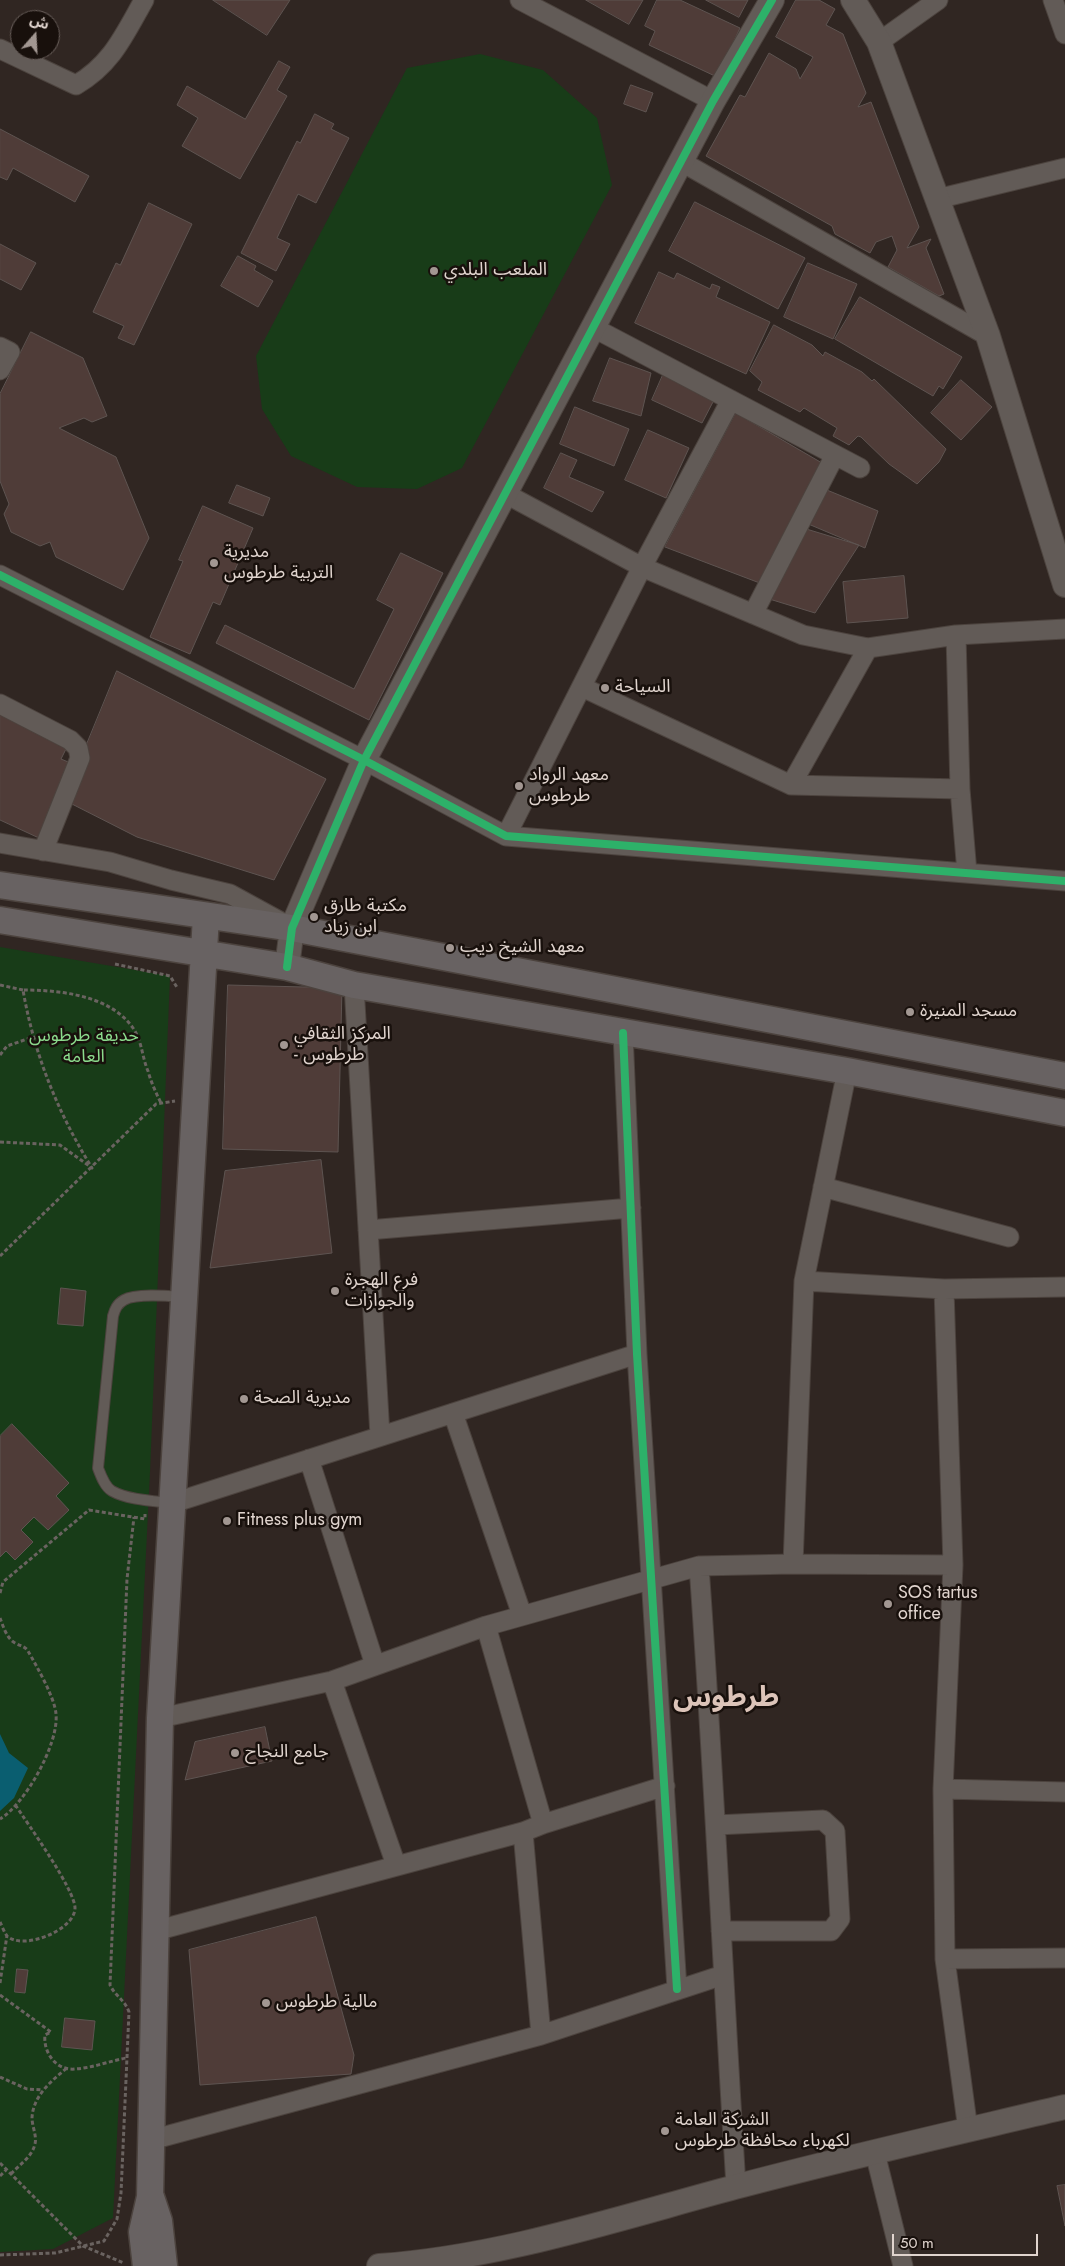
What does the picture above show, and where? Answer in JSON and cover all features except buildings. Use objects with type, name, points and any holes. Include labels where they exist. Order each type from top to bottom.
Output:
[{"type":"main road","points":[[0,885],[292,928],[1065,1076]]},
{"type":"main road","points":[[146,2266],[142,2232],[150,2197],[160,1718],[206,916]]},
{"type":"main road","points":[[0,920],[287,968],[354,985],[847,1071],[1065,1113]]},
{"type":"main road","points":[[150,2197],[159,2221],[164,2266]]},
{"type":"street","points":[[0,49],[76,85],[94,74],[111,56],[144,0]]},
{"type":"street","points":[[520,0],[713,102]]},
{"type":"street","points":[[287,968],[292,928],[364,760],[713,102],[772,0]]},
{"type":"street","points":[[854,0],[879,42],[988,336],[1065,585]]},
{"type":"street","points":[[879,42],[938,0]]},
{"type":"street","points":[[1054,0],[1065,34]]},
{"type":"street","points":[[682,162],[988,336]]},
{"type":"street","points":[[938,199],[1065,168]]},
{"type":"street","points":[[594,328],[860,468]]},
{"type":"street","points":[[0,347],[10,352],[0,370]]},
{"type":"street","points":[[506,836],[642,567],[730,400]]},
{"type":"street","points":[[753,614],[835,455]]},
{"type":"street","points":[[506,494],[642,567],[804,636],[868,648],[956,636],[1065,629]]},
{"type":"street","points":[[0,575],[364,760],[506,836],[1065,881]]},
{"type":"street","points":[[956,636],[960,789],[967,872]]},
{"type":"street","points":[[791,785],[868,648]]},
{"type":"street","points":[[582,687],[791,785],[960,789]]},
{"type":"street","points":[[0,704],[70,740],[78,748],[80,758],[43,851]]},
{"type":"street","points":[[0,843],[110,862],[171,880],[230,894],[292,928]]},
{"type":"street","points":[[354,985],[380,1436]]},
{"type":"street","points":[[623,1033],[637,1354],[677,1989]]},
{"type":"street","points":[[793,1564],[804,1281],[847,1071]]},
{"type":"street","points":[[823,1187],[1008,1237]]},
{"type":"street","points":[[368,1230],[631,1208]]},
{"type":"street","points":[[804,1281],[944,1289],[1065,1287]]},
{"type":"street","points":[[944,1289],[953,1565],[943,1789],[944,1959],[968,2130]]},
{"type":"street","points":[[173,1503],[637,1354]]},
{"type":"street","points":[[453,1413],[522,1615]]},
{"type":"street","points":[[309,1459],[375,1665]]},
{"type":"street","points":[[160,1718],[332,1681],[486,1626],[699,1566],[793,1564],[953,1565]]},
{"type":"street","points":[[699,1566],[716,1825],[736,2186]]},
{"type":"street","points":[[486,1626],[543,1824]]},
{"type":"street","points":[[332,1681],[396,1866]]},
{"type":"street","points":[[155,1931],[524,1832],[543,1824],[665,1786]]},
{"type":"street","points":[[943,1789],[1065,1792]]},
{"type":"street","points":[[716,1825],[823,1820],[830,1824],[835,1831],[840,1919],[837,1926],[831,1932],[721,1931]]},
{"type":"street","points":[[524,1832],[542,2035]]},
{"type":"street","points":[[944,1959],[1065,1958]]},
{"type":"street","points":[[151,2140],[542,2035],[723,1974]]},
{"type":"street","points":[[379,2266],[424,2264],[573,2231],[736,2186],[1065,2108]]},
{"type":"street","points":[[875,2153],[903,2266]]},
{"type":"lane","points":[[173,1503],[147,1501],[112,1491],[102,1478],[98,1468],[113,1316],[116,1306],[125,1299],[183,1297]]},
{"type":"path","points":[[114,964],[170,976],[178,988],[178,993]]},
{"type":"path","points":[[0,985],[23,990],[50,990],[90,998],[121,1017],[132,1027],[139,1041],[161,1104]]},
{"type":"path","points":[[23,990],[33,1037],[57,1104],[69,1131],[92,1168]]},
{"type":"path","points":[[0,1046],[7,1046],[33,1037]]},
{"type":"path","points":[[0,1055],[7,1046]]},
{"type":"path","points":[[0,1256],[156,1104],[180,1100]]},
{"type":"path","points":[[0,1142],[60,1145],[92,1168]]},
{"type":"path","points":[[0,1593],[3,1582],[89,1510],[145,1519],[147,1501]]},
{"type":"path","points":[[0,2255],[55,2253],[104,2241],[117,2219],[121,2193],[129,2012],[126,2003],[113,1991],[110,1985],[127,1578],[134,1517]]},
{"type":"path","points":[[0,1618],[2,1626],[13,1643],[27,1648],[54,1701],[57,1716],[52,1738],[40,1770],[16,1806],[11,1812],[0,1819]]},
{"type":"path","points":[[7,1935],[23,1941],[34,1940],[54,1933],[66,1926],[74,1916],[75,1906],[59,1872],[16,1806]]},
{"type":"path","points":[[0,1922],[7,1935],[0,1983]]},
{"type":"path","points":[[0,1995],[51,2032],[45,2035],[44,2043],[48,2054],[55,2062],[67,2068],[73,2070],[126,2058]]},
{"type":"path","points":[[11,2174],[31,2154],[36,2143],[32,2117],[38,2099],[43,2090],[67,2068]]},
{"type":"path","points":[[0,2077],[27,2089],[43,2090]]},
{"type":"path","points":[[0,2163],[83,2246],[131,2266]]},
{"type":"path","points":[[0,2176],[6,2170]]},
{"type":"green space","name":"الملعب البلدي","points":[[480,54],[543,70],[597,118],[612,185],[462,468],[417,489],[357,487],[291,456],[262,409],[256,356],[407,68]]},
{"type":"green space","name":"حديقة طرطوس العامة","points":[[0,947],[170,976],[150,1472],[113,2218],[53,2249],[0,2252]]},
{"type":"water","points":[[0,1734],[9,1753],[28,1768],[14,1798],[0,1811]]},
{"type":"cycle path","points":[[287,967],[292,928],[364,760],[713,101],[772,0]]},
{"type":"cycle path","points":[[0,575],[364,760],[506,836],[1065,881]]},
{"type":"cycle path","points":[[623,1033],[637,1354],[677,1989]]},
{"type":"place","name":"الملعب البلدي","points":[[434,271]]},
{"type":"place","name":"مديرية التربية طرطوس","points":[[214,563]]},
{"type":"place","name":"السياحة","points":[[605,688]]},
{"type":"place","name":"معهد الرواد طرطوس","points":[[519,786]]},
{"type":"place","name":"مكتبة طارق ابن زياد","points":[[314,917]]},
{"type":"place","name":"معهد الشيخ ديب","points":[[450,948]]},
{"type":"place","name":"مسجد المنيرة","points":[[910,1012]]},
{"type":"place","name":"المركز الثقافي - طرطوس","points":[[284,1045]]},
{"type":"place","name":"فرع الهجرة والجوازات","points":[[335,1291]]},
{"type":"place","name":"مديرية الصحة","points":[[244,1399]]},
{"type":"place","name":"Fitness plus gym","points":[[227,1521]]},
{"type":"place","name":"SOS tartus office","points":[[888,1604]]},
{"type":"place","name":"جامع النجاح","points":[[235,1753]]},
{"type":"place","name":"مالية طرطوس","points":[[266,2003]]},
{"type":"place","name":"الشركة العامة لكهرباء محافظة طرطوس","points":[[665,2131]]},
{"type":"district","name":"طرطوس","points":[[726,1699]]}]
